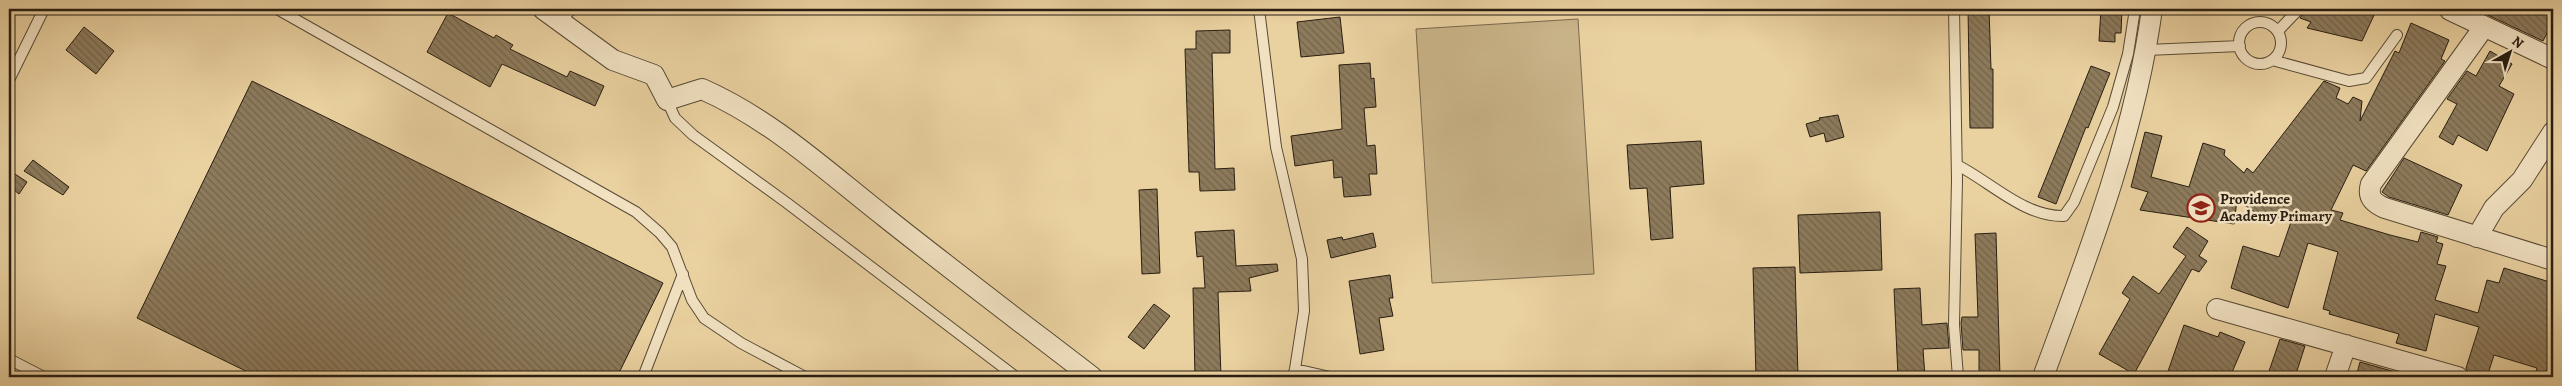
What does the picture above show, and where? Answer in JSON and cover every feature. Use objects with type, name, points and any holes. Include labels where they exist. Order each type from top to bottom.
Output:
[{"type":"street","points":[[543,9],[566,15],[613,60],[654,75],[667,100],[702,89],[746,110],[849,186],[964,279],[1092,377]]},
{"type":"street","points":[[2043,377],[2114,170],[2141,81],[2152,9]]},
{"type":"street","points":[[2450,10],[2553,59]]},
{"type":"street","points":[[2484,27],[2371,184],[2369,192],[2375,204],[2553,260]]},
{"type":"street","points":[[2476,236],[2494,208],[2522,180],[2553,132]]},
{"type":"street","points":[[2217,309],[2458,377]]},
{"type":"street","points":[[2335,377],[2346,346]]},
{"type":"lane","points":[[9,80],[44,9]]},
{"type":"lane","points":[[277,9],[622,202],[660,233],[672,247],[692,300],[704,318],[741,343],[805,377]]},
{"type":"lane","points":[[1259,9],[1276,147],[1302,259],[1304,311],[1294,373],[1330,377]]},
{"type":"lane","points":[[1954,9],[1957,165],[1954,325],[1958,377]]},
{"type":"lane","points":[[1957,165],[1976,174],[2032,210],[2052,216],[2064,216],[2074,202],[2113,107],[2128,54],[2135,9]]},
{"type":"lane","points":[[2278,32],[2299,9]]},
{"type":"lane","points":[[2272,60],[2280,47],[2278,32],[2264,22],[2249,25],[2240,38],[2240,46],[2248,60],[2256,63],[2272,60],[2349,81],[2366,78],[2397,35]]},
{"type":"lane","points":[[2147,50],[2240,46]]},
{"type":"lane","points":[[667,100],[675,118],[693,135],[788,203],[1016,377]]},
{"type":"lane","points":[[643,377],[683,274]]},
{"type":"lane","points":[[9,359],[44,377]]},
{"type":"lane","points":[[21,365],[29,377]]},
{"type":"shaded area","points":[[1578,19],[1594,274],[1432,283],[1416,29]]},
{"type":"building","points":[[1968,9],[1989,9],[1991,69],[1993,69],[1993,128],[1970,128]]},
{"type":"building","points":[[2101,9],[2122,9],[2121,33],[2115,33],[2115,42],[2099,41]]},
{"type":"building","points":[[2306,9],[2360,9],[2375,13],[2362,41],[2307,28],[2311,22],[2300,18]]},
{"type":"building","points":[[2475,9],[2553,9],[2553,22],[2543,41]]},
{"type":"building","points":[[448,13],[494,38],[496,35],[513,45],[510,49],[567,77],[570,71],[604,86],[595,106],[502,64],[490,87],[427,52]]},
{"type":"building","points":[[1340,17],[1344,53],[1301,57],[1297,22]]},
{"type":"building","points":[[2411,23],[2449,40],[2441,59],[2445,61],[2366,171],[2353,165],[2331,210],[2343,213],[2340,220],[2390,235],[2418,242],[2421,232],[2438,237],[2436,242],[2443,244],[2437,264],[2446,266],[2435,300],[2478,313],[2487,280],[2499,283],[2504,268],[2553,283],[2553,377],[2534,377],[2537,368],[2494,355],[2487,377],[2470,377],[2466,368],[2479,327],[2435,314],[2426,351],[2396,343],[2399,334],[2329,314],[2330,311],[2323,309],[2338,252],[2308,243],[2288,308],[2231,288],[2243,246],[2279,257],[2291,222],[2264,213],[2262,217],[2237,200],[2234,224],[2140,210],[2148,192],[2131,187],[2145,132],[2162,136],[2151,177],[2189,187],[2203,143],[2225,150],[2224,155],[2244,173],[2247,168],[2253,173],[2324,81],[2340,88],[2336,98],[2348,104],[2353,97],[2362,101],[2360,121],[2395,51],[2399,53]]},
{"type":"building","points":[[84,27],[114,51],[96,74],[66,50]]},
{"type":"building","points":[[1230,30],[1230,53],[1212,53],[1215,169],[1234,168],[1235,190],[1200,191],[1199,172],[1189,172],[1185,49],[1196,49],[1196,31]]},
{"type":"building","points":[[2490,51],[2512,64],[2499,86],[2514,94],[2487,151],[2458,135],[2453,145],[2439,137],[2457,104],[2447,99],[2467,71],[2476,76]]},
{"type":"building","points":[[1370,63],[1371,79],[1374,78],[1376,107],[1364,108],[1367,146],[1375,145],[1377,174],[1369,174],[1371,195],[1344,197],[1342,177],[1334,178],[1333,160],[1295,166],[1291,136],[1342,129],[1339,65]]},
{"type":"building","points":[[2091,66],[2110,73],[2088,128],[2086,127],[2056,204],[2038,197]]},
{"type":"building","points":[[252,81],[663,283],[617,377],[258,377],[137,318]]},
{"type":"building","points":[[1838,115],[1844,137],[1826,142],[1824,133],[1810,137],[1806,124],[1820,120],[1819,118]]},
{"type":"building","points":[[1701,141],[1704,184],[1670,187],[1673,238],[1651,240],[1647,188],[1630,189],[1627,145]]},
{"type":"building","points":[[2404,158],[2462,185],[2448,215],[2389,197],[2382,192]]},
{"type":"building","points":[[33,160],[69,187],[63,195],[24,171]]},
{"type":"building","points":[[9,170],[27,182],[19,194],[9,186]]},
{"type":"building","points":[[1157,189],[1160,273],[1142,274],[1139,190]]},
{"type":"building","points":[[1880,212],[1882,270],[1800,273],[1798,215]]},
{"type":"building","points":[[2187,227],[2208,241],[2199,256],[2207,261],[2199,272],[2192,269],[2134,374],[2099,354],[2130,299],[2122,293],[2133,276],[2159,294],[2186,256],[2173,247]]},
{"type":"building","points":[[1234,230],[1236,266],[1277,264],[1278,271],[1249,278],[1251,291],[1218,292],[1221,377],[1195,377],[1193,288],[1205,288],[1203,256],[1197,257],[1195,232]]},
{"type":"building","points":[[1373,233],[1376,247],[1331,258],[1327,240],[1342,237],[1343,240]]},
{"type":"building","points":[[1996,233],[2000,377],[1979,377],[1979,350],[1963,350],[1961,323],[1962,317],[1978,317],[1975,234]]},
{"type":"building","points":[[1795,267],[1798,377],[1756,377],[1753,268]]},
{"type":"building","points":[[1390,275],[1393,298],[1389,298],[1393,316],[1379,318],[1384,350],[1360,354],[1349,281]]},
{"type":"building","points":[[1920,288],[1922,325],[1947,323],[1949,348],[1923,349],[1925,377],[1898,377],[1894,289]]},
{"type":"building","points":[[1154,304],[1170,316],[1144,349],[1128,337]]},
{"type":"building","points":[[2184,325],[2218,337],[2220,332],[2245,342],[2230,377],[2166,377]]},
{"type":"building","points":[[2280,339],[2305,346],[2295,377],[2267,377]]},
{"type":"building","points":[[2360,362],[2406,375],[2405,377],[2356,377]]},
{"type":"place","name":"Providence Academy Primary","points":[[2201,208]]}]
